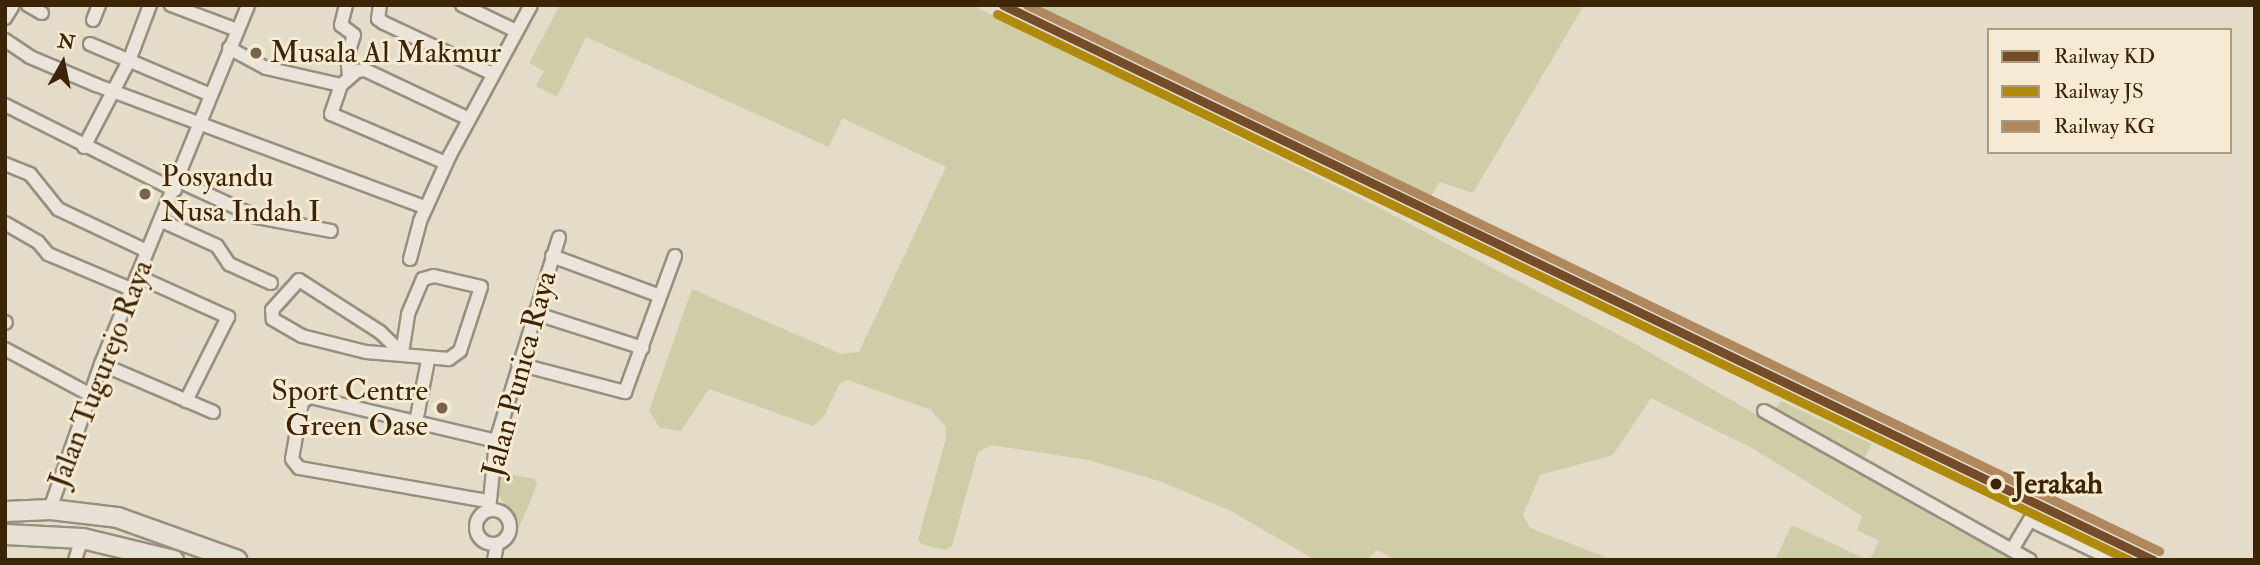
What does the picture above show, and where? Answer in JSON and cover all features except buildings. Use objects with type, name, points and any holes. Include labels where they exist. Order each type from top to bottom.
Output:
[{"type":"highway","points":[[5,511],[50,509],[117,517],[237,560]]},
{"type":"highway","points":[[5,534],[82,538],[173,560]]},
{"type":"street","points":[[5,18],[13,5]]},
{"type":"street","points":[[28,5],[42,13]]},
{"type":"street","points":[[93,20],[99,5]]},
{"type":"street","points":[[84,147],[129,61],[150,5]]},
{"type":"street","points":[[171,5],[237,30]]},
{"type":"street","name":"Jalan Tugurejo Raya","points":[[50,509],[100,364],[177,185],[248,5]]},
{"type":"street","points":[[346,5],[341,25],[354,35],[347,56],[345,81],[331,114],[446,163]]},
{"type":"street","points":[[380,5],[378,19],[384,23],[493,75]]},
{"type":"street","points":[[462,5],[516,31]]},
{"type":"street","points":[[410,259],[418,228],[446,163],[531,5]]},
{"type":"street","points":[[5,40],[30,57],[113,91],[426,208]]},
{"type":"street","points":[[90,44],[211,95]]},
{"type":"street","points":[[229,48],[266,68],[345,81],[365,70],[469,118]]},
{"type":"street","points":[[5,105],[84,147],[257,217],[331,231]]},
{"type":"street","points":[[5,164],[27,172],[30,180],[51,195],[58,209],[147,251]]},
{"type":"street","points":[[162,221],[216,246],[229,264],[271,283]]},
{"type":"street","points":[[5,223],[38,242],[48,254],[131,289]]},
{"type":"street","name":"Jalan Punica Raya","points":[[488,505],[496,441],[559,239]]},
{"type":"street","points":[[552,256],[660,296]]},
{"type":"street","points":[[518,364],[625,392],[675,256]]},
{"type":"street","points":[[137,276],[225,313],[229,320],[186,401]]},
{"type":"street","points":[[434,276],[481,287],[460,351],[449,359],[366,352],[302,336],[273,318],[272,310],[299,280],[380,332],[401,353],[408,314],[423,279],[434,276]]},
{"type":"street","points":[[534,313],[643,348]]},
{"type":"street","points":[[5,349],[89,394]]},
{"type":"street","points":[[412,421],[425,359]]},
{"type":"street","points":[[100,364],[213,412]]},
{"type":"street","points":[[494,560],[497,544],[508,536],[510,523],[503,512],[488,505],[299,468],[292,459],[302,402],[310,397],[496,441]]},
{"type":"street","points":[[1764,411],[2014,548],[2030,560]]},
{"type":"street","points":[[488,505],[478,517],[476,531],[484,542],[497,544]]},
{"type":"street","points":[[2014,548],[2030,520],[2114,560]]},
{"type":"street","points":[[75,560],[82,538]]},
{"type":"shaded area","points":[[560,5],[972,5],[1376,206],[1623,337],[1767,421],[1781,401],[1872,444],[1859,467],[1947,525],[2020,560],[1870,560],[1879,541],[1857,530],[1862,516],[1752,448],[1651,398],[1613,455],[1540,475],[1523,515],[1530,528],[1613,560],[1396,560],[1377,550],[1366,560],[1315,560],[1231,511],[1159,481],[1088,460],[991,445],[978,452],[952,546],[945,550],[921,544],[918,540],[946,438],[945,426],[931,410],[848,380],[840,383],[824,416],[813,426],[709,389],[681,431],[660,428],[649,411],[692,289],[841,354],[859,352],[946,167],[842,118],[829,147],[586,37],[557,97],[536,86],[544,71],[529,63]]},
{"type":"shaded area","points":[[1028,5],[1584,5],[1473,193],[1440,182],[1431,196]]},
{"type":"shaded area","points":[[498,472],[535,479],[537,485],[514,540],[513,519],[494,487]]},
{"type":"shaded area","points":[[1792,525],[1868,560],[1775,560]]},
{"type":"rail line","name":"KD","points":[[1003,5],[2153,560]]},
{"type":"rail line","name":"KG","points":[[1027,5],[2159,551]]},
{"type":"rail line","name":"JS","points":[[997,14],[2129,560]]},
{"type":"place","name":"Musala Al Makmur","points":[[256,53]]},
{"type":"place","name":"Posyandu Nusa Indah I","points":[[145,194]]},
{"type":"place","name":"Sport Centre Green Oase","points":[[442,408]]},
{"type":"place","name":"Jerakah","points":[[1996,484]]}]
